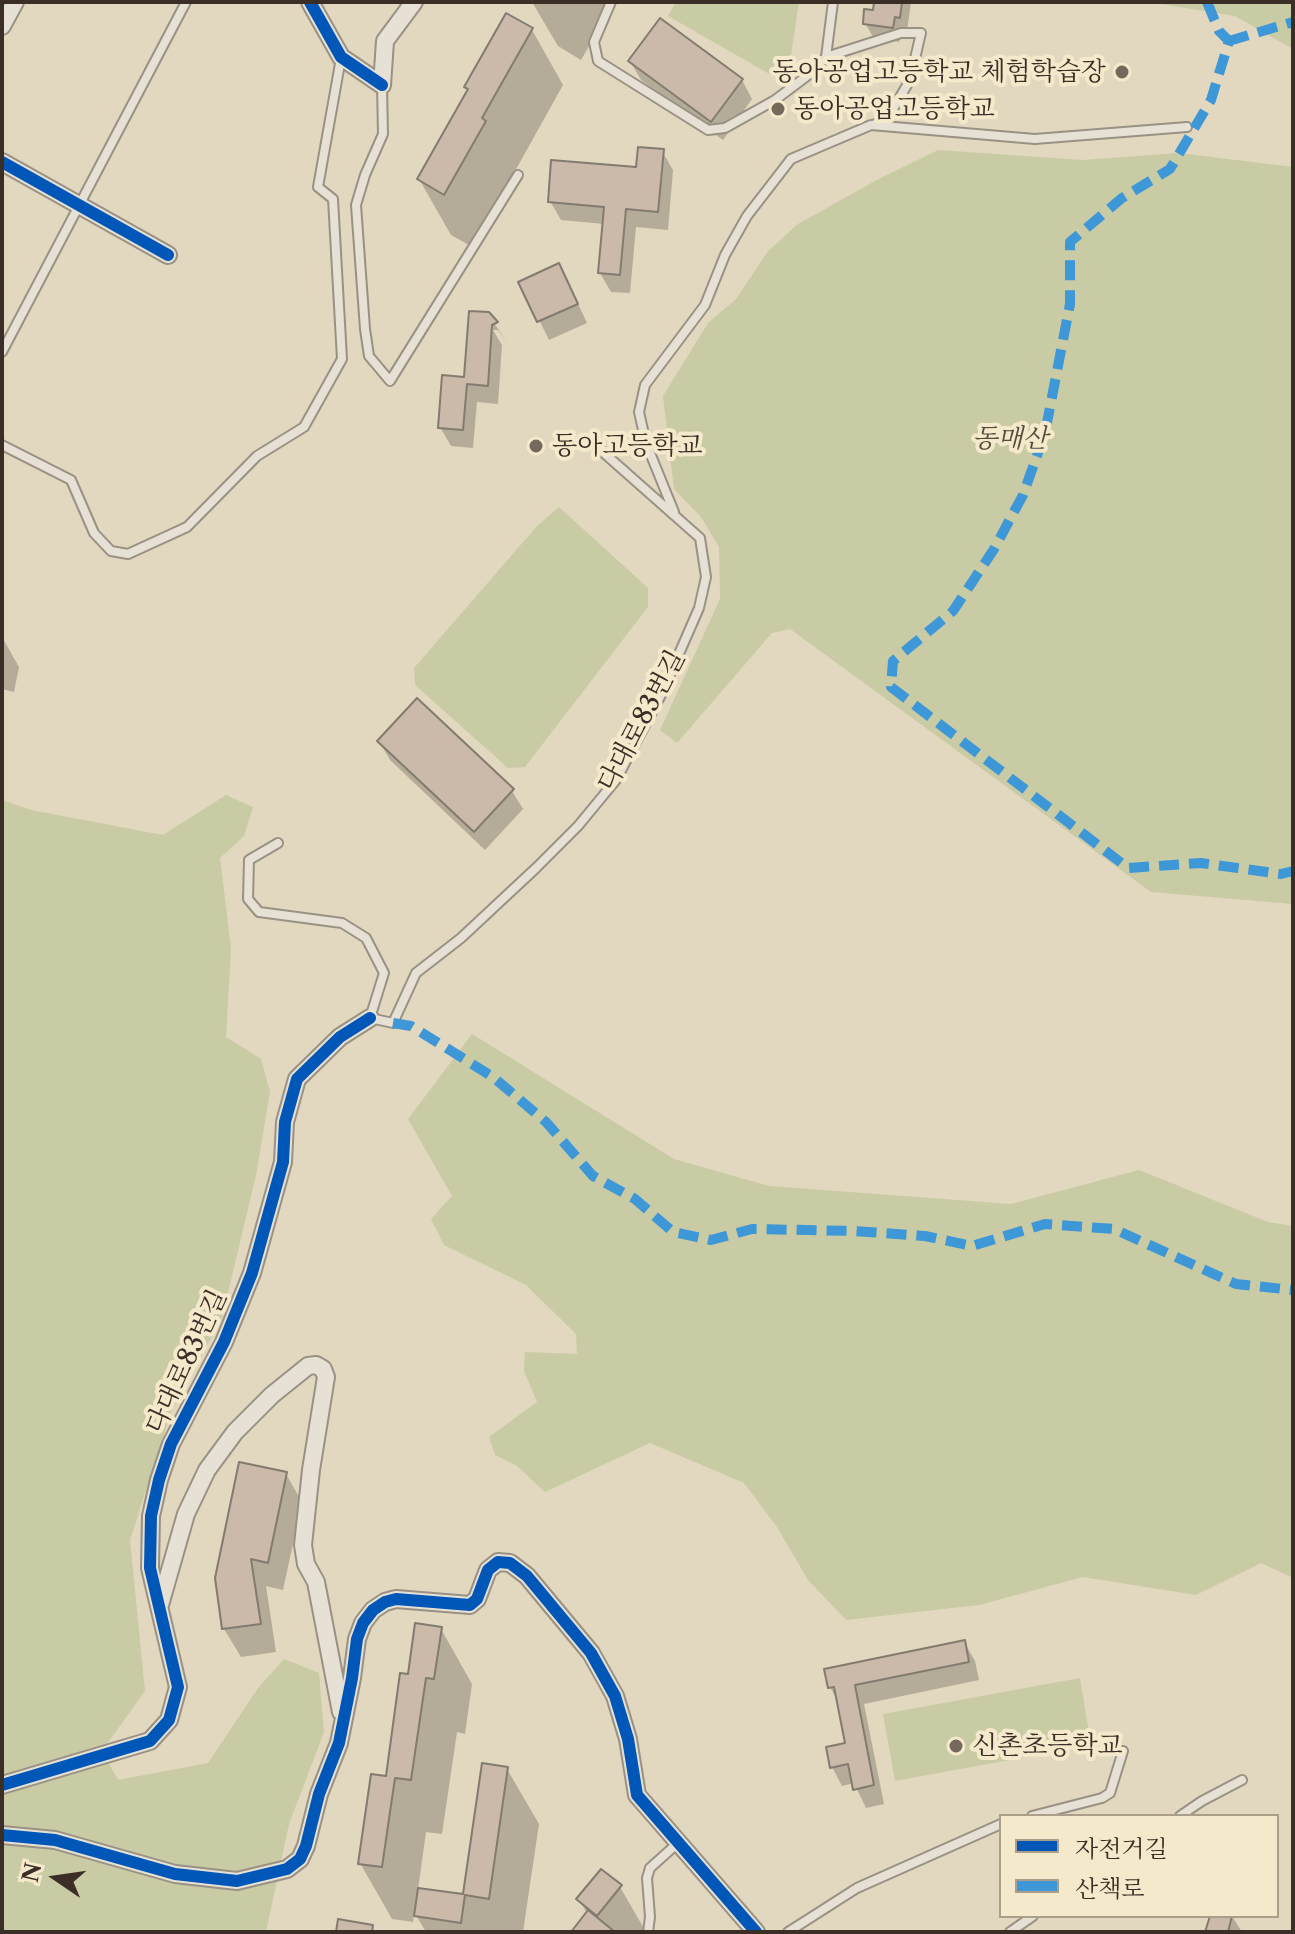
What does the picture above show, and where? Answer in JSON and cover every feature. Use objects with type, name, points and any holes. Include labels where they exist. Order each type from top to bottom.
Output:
[{"type":"street","points":[[2,26],[15,2]]},
{"type":"street","points":[[310,2],[341,57],[382,85]]},
{"type":"street","points":[[382,85],[385,41],[414,2]]},
{"type":"street","points":[[2,162],[168,255]]},
{"type":"street","name":"다대로83번길","points":[[2,1785],[150,1741],[169,1720],[178,1687],[150,1568],[151,1516],[159,1480],[171,1444],[224,1342],[252,1273],[283,1162],[285,1122],[297,1079],[340,1037],[370,1018]]},
{"type":"street","points":[[160,1607],[186,1514],[207,1470],[235,1432],[272,1395],[308,1366],[316,1365],[323,1369],[326,1377],[303,1545],[306,1564],[316,1582],[343,1719]]},
{"type":"street","points":[[2,1835],[55,1840],[175,1874],[237,1881],[287,1869],[300,1859],[306,1846],[319,1794],[339,1743],[357,1639],[363,1623],[373,1610],[396,1599],[470,1605],[477,1599],[488,1570],[498,1562],[510,1563],[527,1576],[591,1653],[615,1696],[628,1739],[637,1795],[752,1930]]},
{"type":"lane","points":[[2,352],[186,2]]},
{"type":"lane","points":[[611,2],[594,42],[598,61],[708,130],[725,128],[775,100],[811,73],[826,57],[901,33],[921,33],[910,80],[886,121],[791,159],[747,216],[725,255],[705,305],[645,385],[639,412],[646,443],[676,517]]},
{"type":"lane","points":[[826,57],[833,2]]},
{"type":"lane","points":[[2,445],[71,480],[94,533],[111,551],[128,554],[187,527],[257,456],[304,427],[342,359],[333,199],[318,187],[341,57]]},
{"type":"lane","points":[[382,85],[383,134],[356,205],[369,356],[390,381],[518,175]]},
{"type":"lane","points":[[871,125],[1035,139],[1187,127]]},
{"type":"lane","points":[[596,446],[676,517]]},
{"type":"lane","name":"다대로83번길","points":[[370,1018],[393,1023],[416,973],[461,938],[536,868],[578,826],[616,780],[661,695],[699,608],[706,577],[700,538],[676,517]]},
{"type":"lane","points":[[278,843],[249,860],[248,899],[259,912],[342,923],[366,938],[384,973],[370,1018]]},
{"type":"lane","points":[[1040,1814],[1102,1798],[1110,1793],[1123,1751]]},
{"type":"lane","points":[[1183,1814],[1242,1780]]},
{"type":"lane","points":[[788,1932],[857,1888],[999,1825]]},
{"type":"lane","points":[[648,1932],[647,1878],[650,1868],[679,1842]]},
{"type":"lane","points":[[1010,1932],[1030,1918]]},
{"type":"green space","points":[[676,2],[799,2],[790,62],[780,80],[668,16]]},
{"type":"green space","points":[[1149,2],[1293,2],[1293,49],[1235,16]]},
{"type":"green space","name":"동매산","points":[[938,150],[1083,160],[1179,153],[1293,167],[1293,904],[1151,892],[790,629],[772,633],[677,743],[660,730],[720,599],[719,547],[701,517],[674,489],[663,396],[708,323],[736,299],[768,251],[798,224]]},
{"type":"green space","points":[[559,507],[648,588],[648,607],[525,767],[508,768],[415,685],[414,668],[537,526]]},
{"type":"green space","points":[[226,795],[253,807],[244,836],[220,858],[231,948],[226,1037],[261,1059],[270,1092],[256,1175],[222,1318],[171,1412],[130,1540],[145,1691],[102,1751],[118,1780],[208,1763],[258,1688],[284,1659],[319,1673],[324,1732],[289,1824],[266,1932],[2,1932],[2,800],[31,810],[163,835]]},
{"type":"green space","points":[[472,1034],[674,1159],[769,1186],[1011,1204],[1139,1170],[1268,1222],[1293,1226],[1293,1578],[1261,1563],[1196,1595],[1083,1577],[979,1605],[846,1620],[808,1580],[777,1527],[744,1483],[650,1443],[545,1492],[517,1466],[495,1455],[489,1437],[537,1402],[524,1371],[525,1352],[577,1354],[576,1334],[526,1285],[444,1245],[431,1219],[452,1196],[408,1119]]},
{"type":"green space","points":[[1080,1678],[1091,1745],[895,1781],[883,1714]]},
{"type":"building","points":[[874,2],[902,2],[900,18],[895,17],[893,28],[863,24],[864,9],[873,10]]},
{"type":"building","points":[[506,13],[533,28],[482,118],[486,121],[444,195],[417,179],[468,89],[464,87]]},
{"type":"building","points":[[660,18],[743,79],[711,122],[628,61]]},
{"type":"building","points":[[638,147],[664,149],[658,212],[626,209],[620,275],[598,273],[604,207],[548,202],[551,160],[636,167]]},
{"type":"building","points":[[559,263],[578,304],[537,322],[518,282]]},
{"type":"building","points":[[469,311],[489,312],[498,322],[492,325],[488,386],[467,384],[463,430],[438,428],[442,375],[464,377]]},
{"type":"building","points":[[417,698],[514,789],[474,832],[377,741]]},
{"type":"building","points":[[239,1462],[287,1472],[268,1563],[251,1559],[261,1624],[222,1629],[215,1578]]},
{"type":"building","points":[[415,1623],[442,1627],[434,1679],[426,1678],[411,1780],[395,1778],[382,1867],[358,1864],[371,1774],[386,1776],[400,1673],[408,1674]]},
{"type":"building","points":[[965,1640],[969,1662],[855,1685],[874,1785],[853,1790],[848,1764],[830,1768],[826,1747],[845,1743],[834,1687],[828,1688],[824,1669]]},
{"type":"building","points":[[482,1763],[508,1767],[489,1899],[465,1895],[461,1923],[414,1916],[418,1888],[463,1894]]},
{"type":"building","points":[[601,1869],[622,1885],[597,1916],[576,1899]]},
{"type":"building","points":[[588,1910],[615,1932],[571,1932]]},
{"type":"building","points":[[1209,1918],[1232,1918],[1228,1932],[1205,1932]]},
{"type":"building","points":[[338,1919],[373,1925],[372,1932],[336,1932]]},
{"type":"marked path","points":[[1207,2],[1219,31],[1229,41],[1211,100],[1170,169],[1122,198],[1070,242],[1070,304],[1045,433],[1023,495],[994,549],[953,611],[893,661],[891,687],[1128,868],[1201,863],[1281,874],[1293,871]]},
{"type":"marked path","points":[[1229,41],[1293,22]]},
{"type":"marked path","points":[[393,1023],[411,1026],[493,1077],[546,1122],[593,1176],[635,1199],[673,1232],[711,1240],[752,1229],[854,1231],[925,1236],[972,1246],[1045,1224],[1114,1229],[1236,1284],[1293,1290]]},
{"type":"cycle path","points":[[310,2],[341,57],[382,85]]},
{"type":"cycle path","points":[[2,162],[168,255]]},
{"type":"cycle path","points":[[2,1785],[150,1741],[169,1720],[178,1687],[150,1568],[151,1516],[159,1480],[171,1444],[224,1342],[252,1273],[283,1162],[285,1122],[297,1079],[340,1037],[370,1018]]},
{"type":"cycle path","points":[[2,1835],[55,1840],[175,1874],[237,1881],[287,1869],[300,1859],[306,1846],[319,1794],[339,1743],[357,1639],[363,1623],[373,1610],[396,1599],[470,1605],[477,1599],[488,1570],[498,1562],[510,1563],[527,1576],[591,1653],[615,1696],[628,1739],[637,1795],[756,1932]]},
{"type":"place","name":"동아공업고등학교 체험학습장","points":[[1122,72]]},
{"type":"place","name":"동아공업고등학교","points":[[778,109]]},
{"type":"place","name":"동아고등학교","points":[[536,446]]},
{"type":"place","name":"신촌초등학교","points":[[956,1746]]}]
